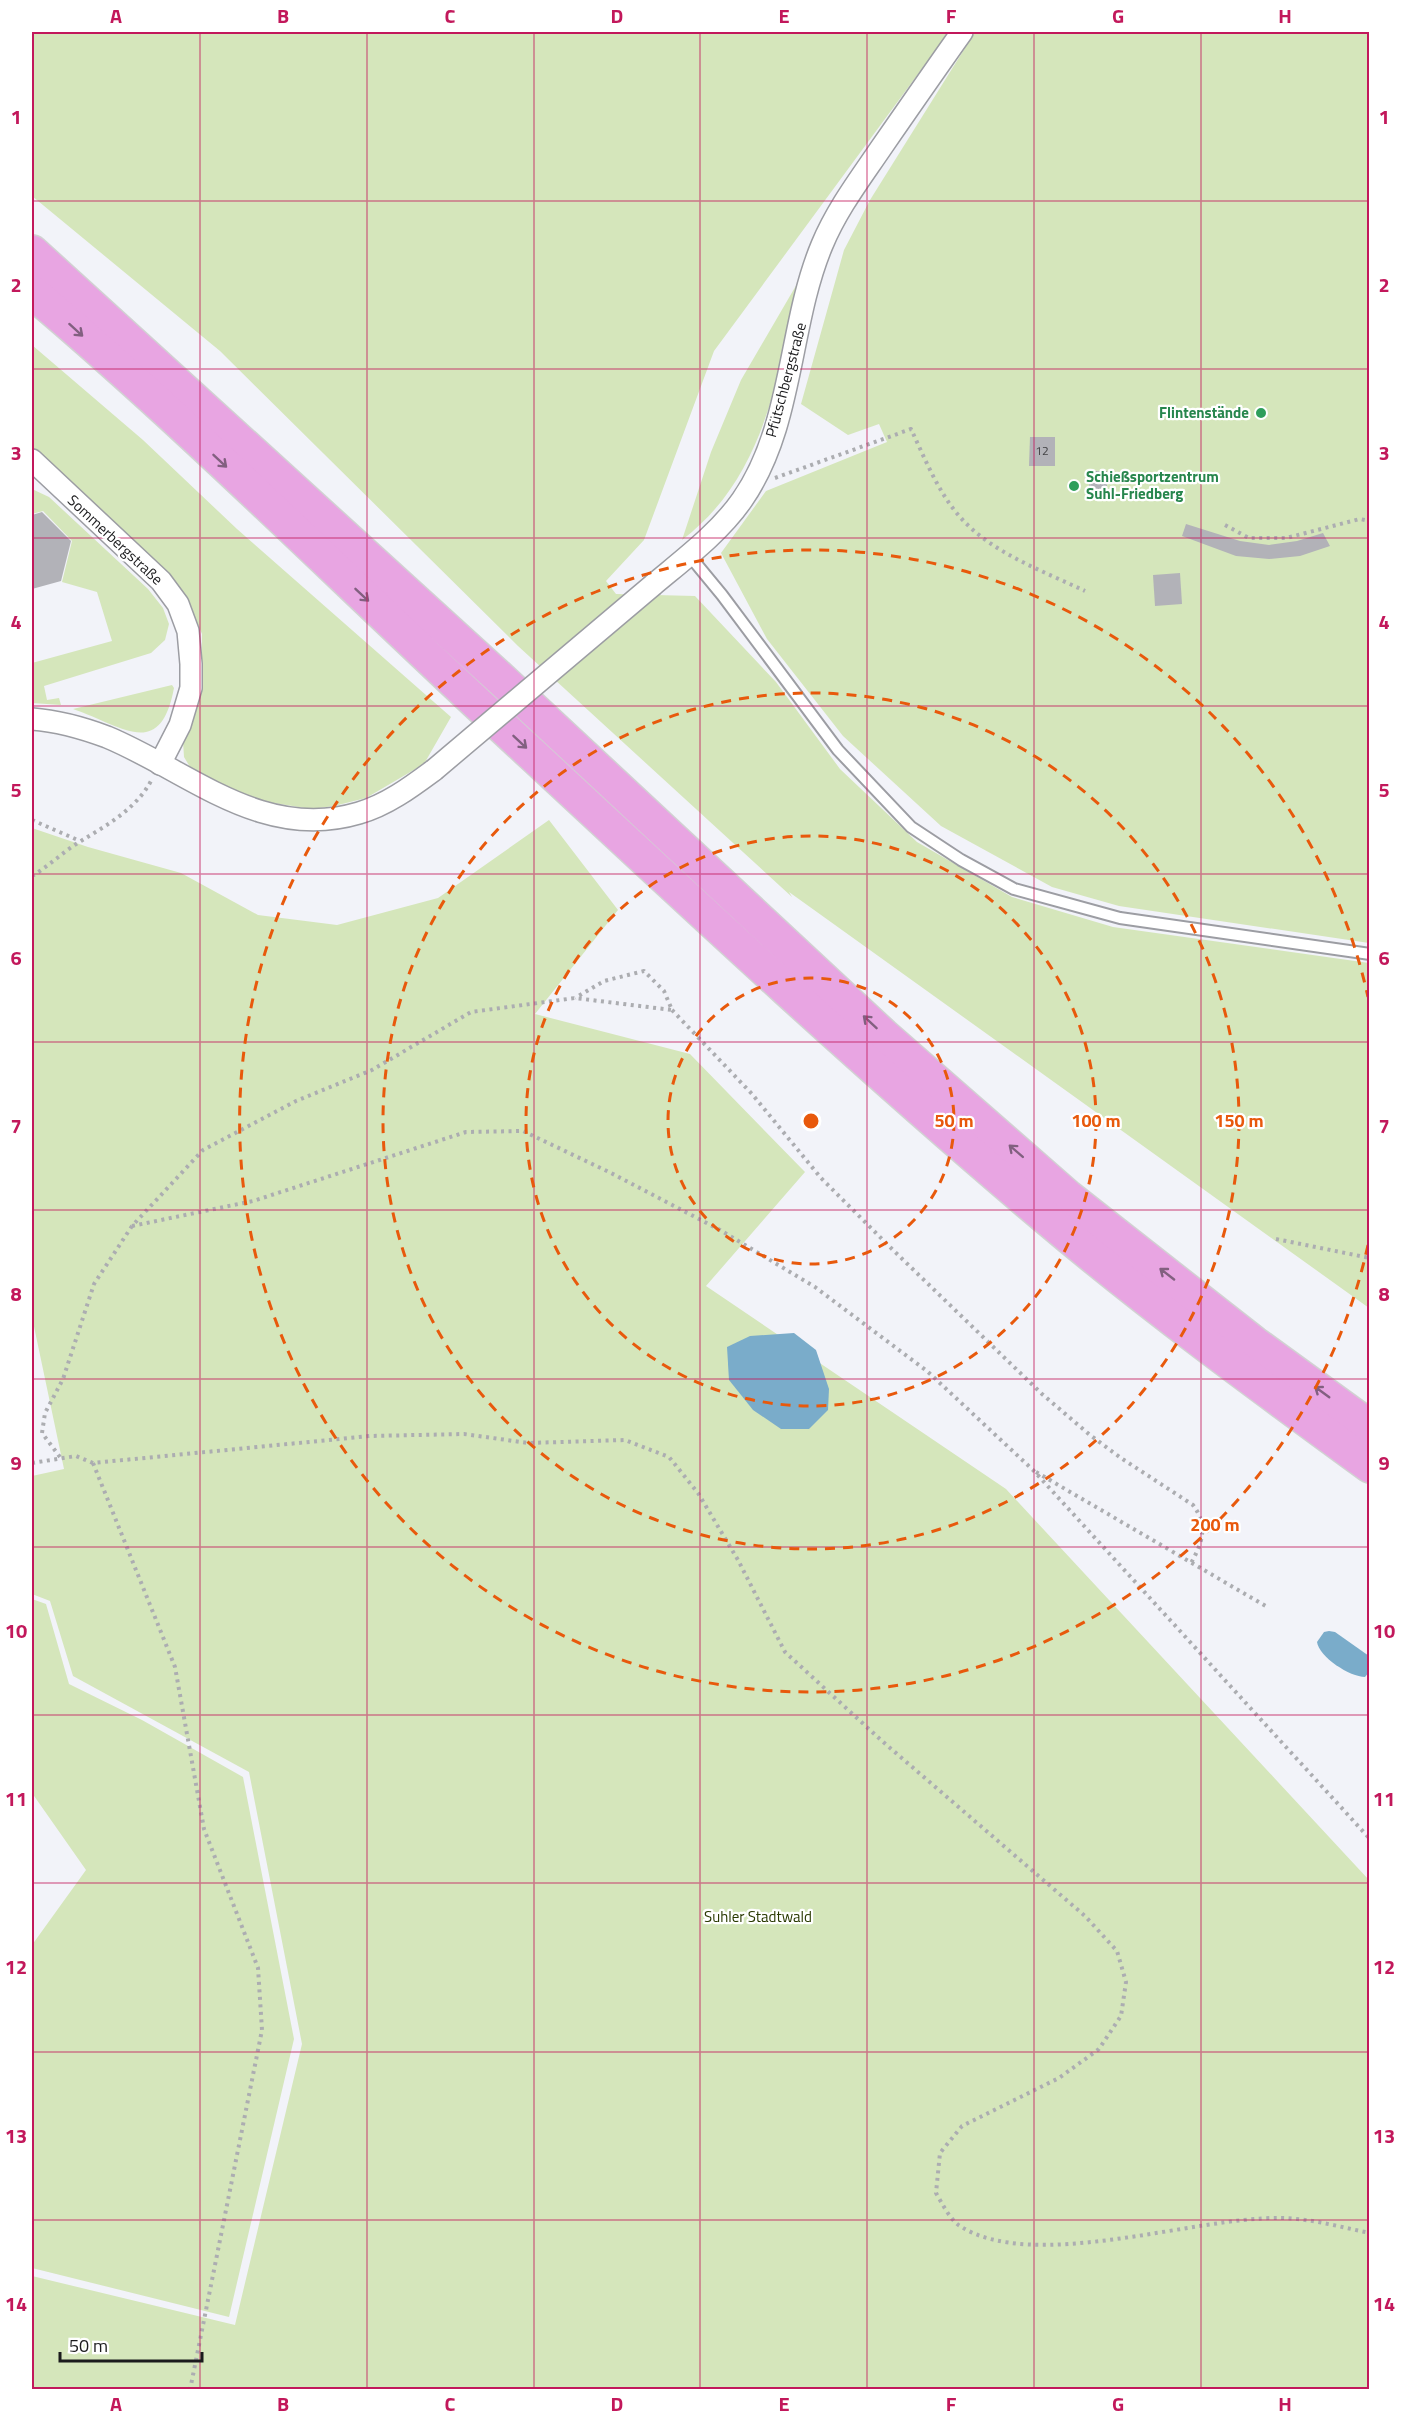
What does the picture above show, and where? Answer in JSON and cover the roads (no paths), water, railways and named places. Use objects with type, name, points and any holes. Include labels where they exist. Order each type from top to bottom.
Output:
[{"type":"highway","points":[[32,252],[502,680],[901,1051],[1068,1197],[1254,1343],[1370,1427]]},
{"type":"highway","points":[[32,292],[169,413],[470,696],[858,1055],[1046,1217],[1234,1366],[1370,1466]]},
{"type":"street","name":"Pfütschbergstraße","points":[[160,764],[210,793],[274,815],[301,819],[332,819],[359,813],[387,802],[434,770],[689,555],[742,500],[761,467],[778,420],[811,280],[822,244],[844,202],[962,32]]},
{"type":"street","name":"Sommerbergstraße","points":[[32,460],[161,581],[178,604],[188,631],[191,688],[180,725],[160,764]]},
{"type":"street","points":[[32,719],[83,729],[108,738],[160,764]]},
{"type":"lane","points":[[689,555],[722,595],[838,750],[911,827],[961,860],[1014,889],[1120,918],[1370,954]]},
{"type":"water","points":[[794,1333],[816,1350],[829,1389],[828,1410],[809,1429],[781,1429],[753,1410],[729,1380],[727,1347],[750,1336]]},
{"type":"water","points":[[1324,1632],[1335,1632],[1369,1656],[1369,1672],[1365,1677],[1351,1674],[1323,1654],[1317,1642]]},
{"type":"place","name":"Flintenstände","points":[[1261,413]]},
{"type":"place","name":"Schießsportzentrum Suhl-Friedberg","points":[[1074,486]]},
{"type":"park label","name":"Suhler Stadtwald","points":[[758,1917]]}]
